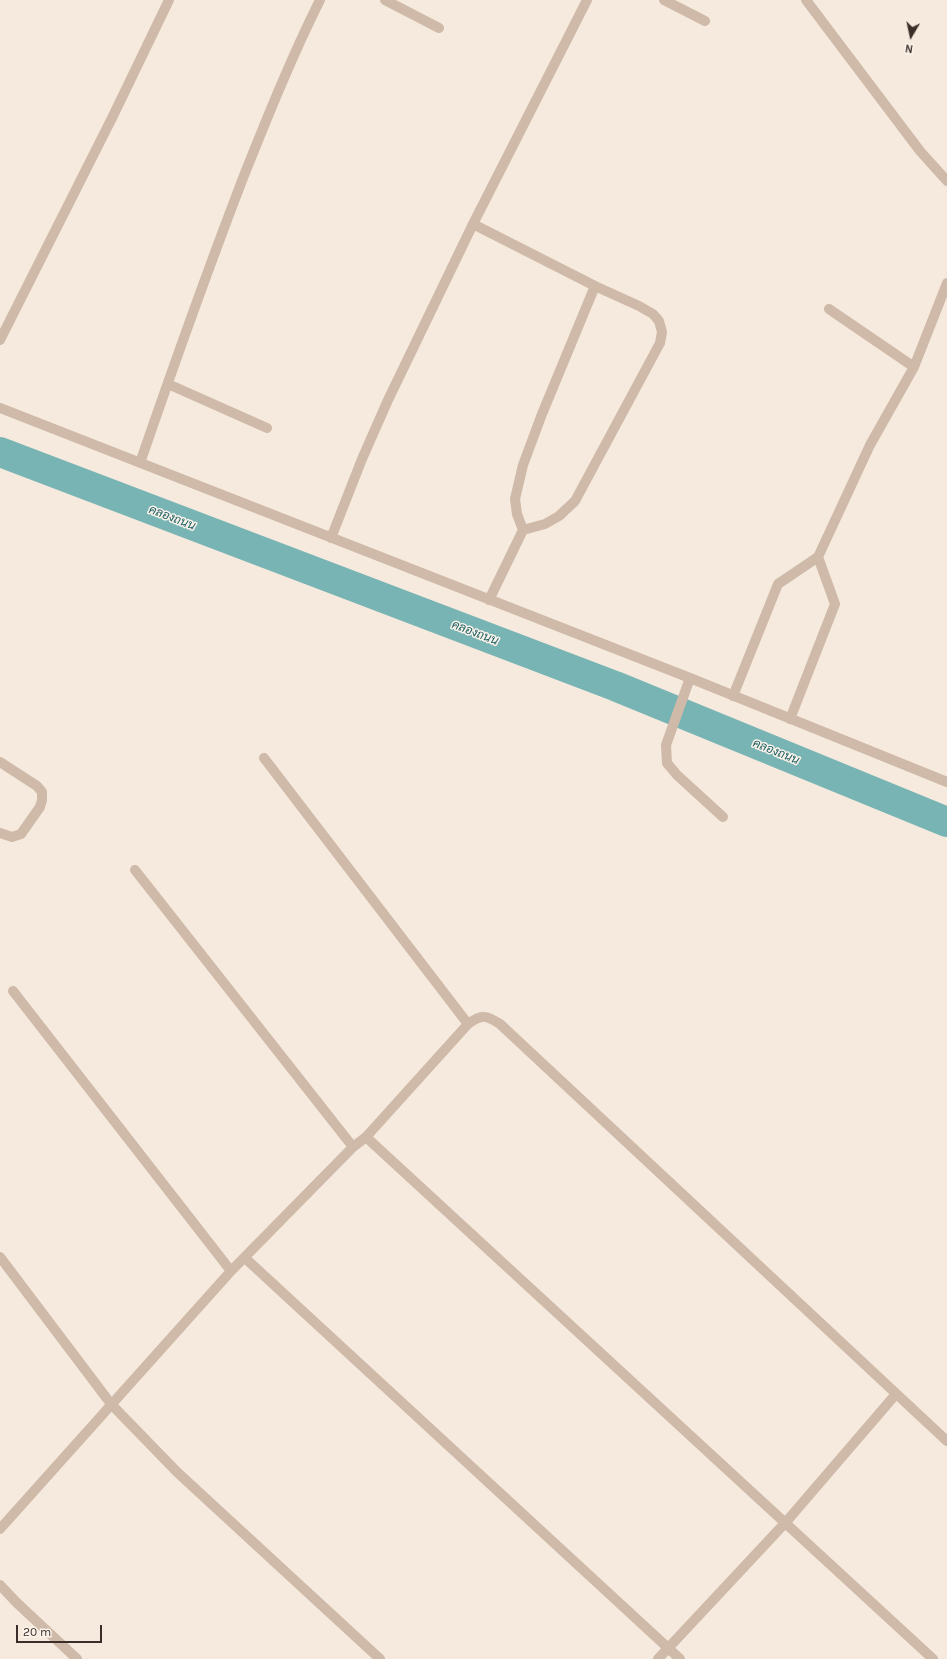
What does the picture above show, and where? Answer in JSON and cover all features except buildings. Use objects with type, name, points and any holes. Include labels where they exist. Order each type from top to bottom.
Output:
[{"type":"street","points":[[0,340],[113,116],[169,0]]},
{"type":"street","points":[[140,463],[215,251],[270,110],[304,32],[320,0]]},
{"type":"street","points":[[385,0],[439,28]]},
{"type":"street","points":[[332,538],[362,459],[388,400],[473,224],[587,0]]},
{"type":"street","points":[[664,0],[705,21]]},
{"type":"street","points":[[806,0],[920,151],[947,181]]},
{"type":"street","points":[[473,224],[639,306],[653,314],[659,321],[662,332],[660,343],[574,501],[559,516],[545,524],[523,530]]},
{"type":"street","points":[[733,696],[778,584],[818,557],[870,445],[914,367],[947,283]]},
{"type":"street","points":[[489,600],[523,530],[517,514],[516,499],[523,465],[542,414],[596,286]]},
{"type":"street","points":[[829,309],[914,367]]},
{"type":"street","points":[[168,384],[267,428]]},
{"type":"street","points":[[0,408],[690,678],[947,782]]},
{"type":"street","points":[[790,718],[835,604],[818,557]]},
{"type":"street","points":[[690,678],[666,745],[667,763],[677,775],[723,817]]},
{"type":"street","points":[[264,758],[468,1024]]},
{"type":"street","points":[[0,762],[37,786],[42,792],[42,800],[40,807],[21,834],[12,837],[0,833]]},
{"type":"street","points":[[135,870],[353,1148]]},
{"type":"street","points":[[14,991],[231,1271]]},
{"type":"street","points":[[0,1529],[231,1271],[353,1148],[366,1137],[468,1024],[477,1018],[484,1016],[500,1024],[947,1441]]},
{"type":"street","points":[[366,1137],[786,1522],[933,1659]]},
{"type":"street","points":[[0,1257],[111,1404],[177,1472],[380,1659]]},
{"type":"street","points":[[245,1258],[680,1659]]},
{"type":"street","points":[[658,1659],[786,1522],[896,1394]]},
{"type":"street","points":[[0,1585],[77,1659]]},
{"type":"waterway","name":"คลองถนน","points":[[0,452],[615,686],[947,822]]}]
